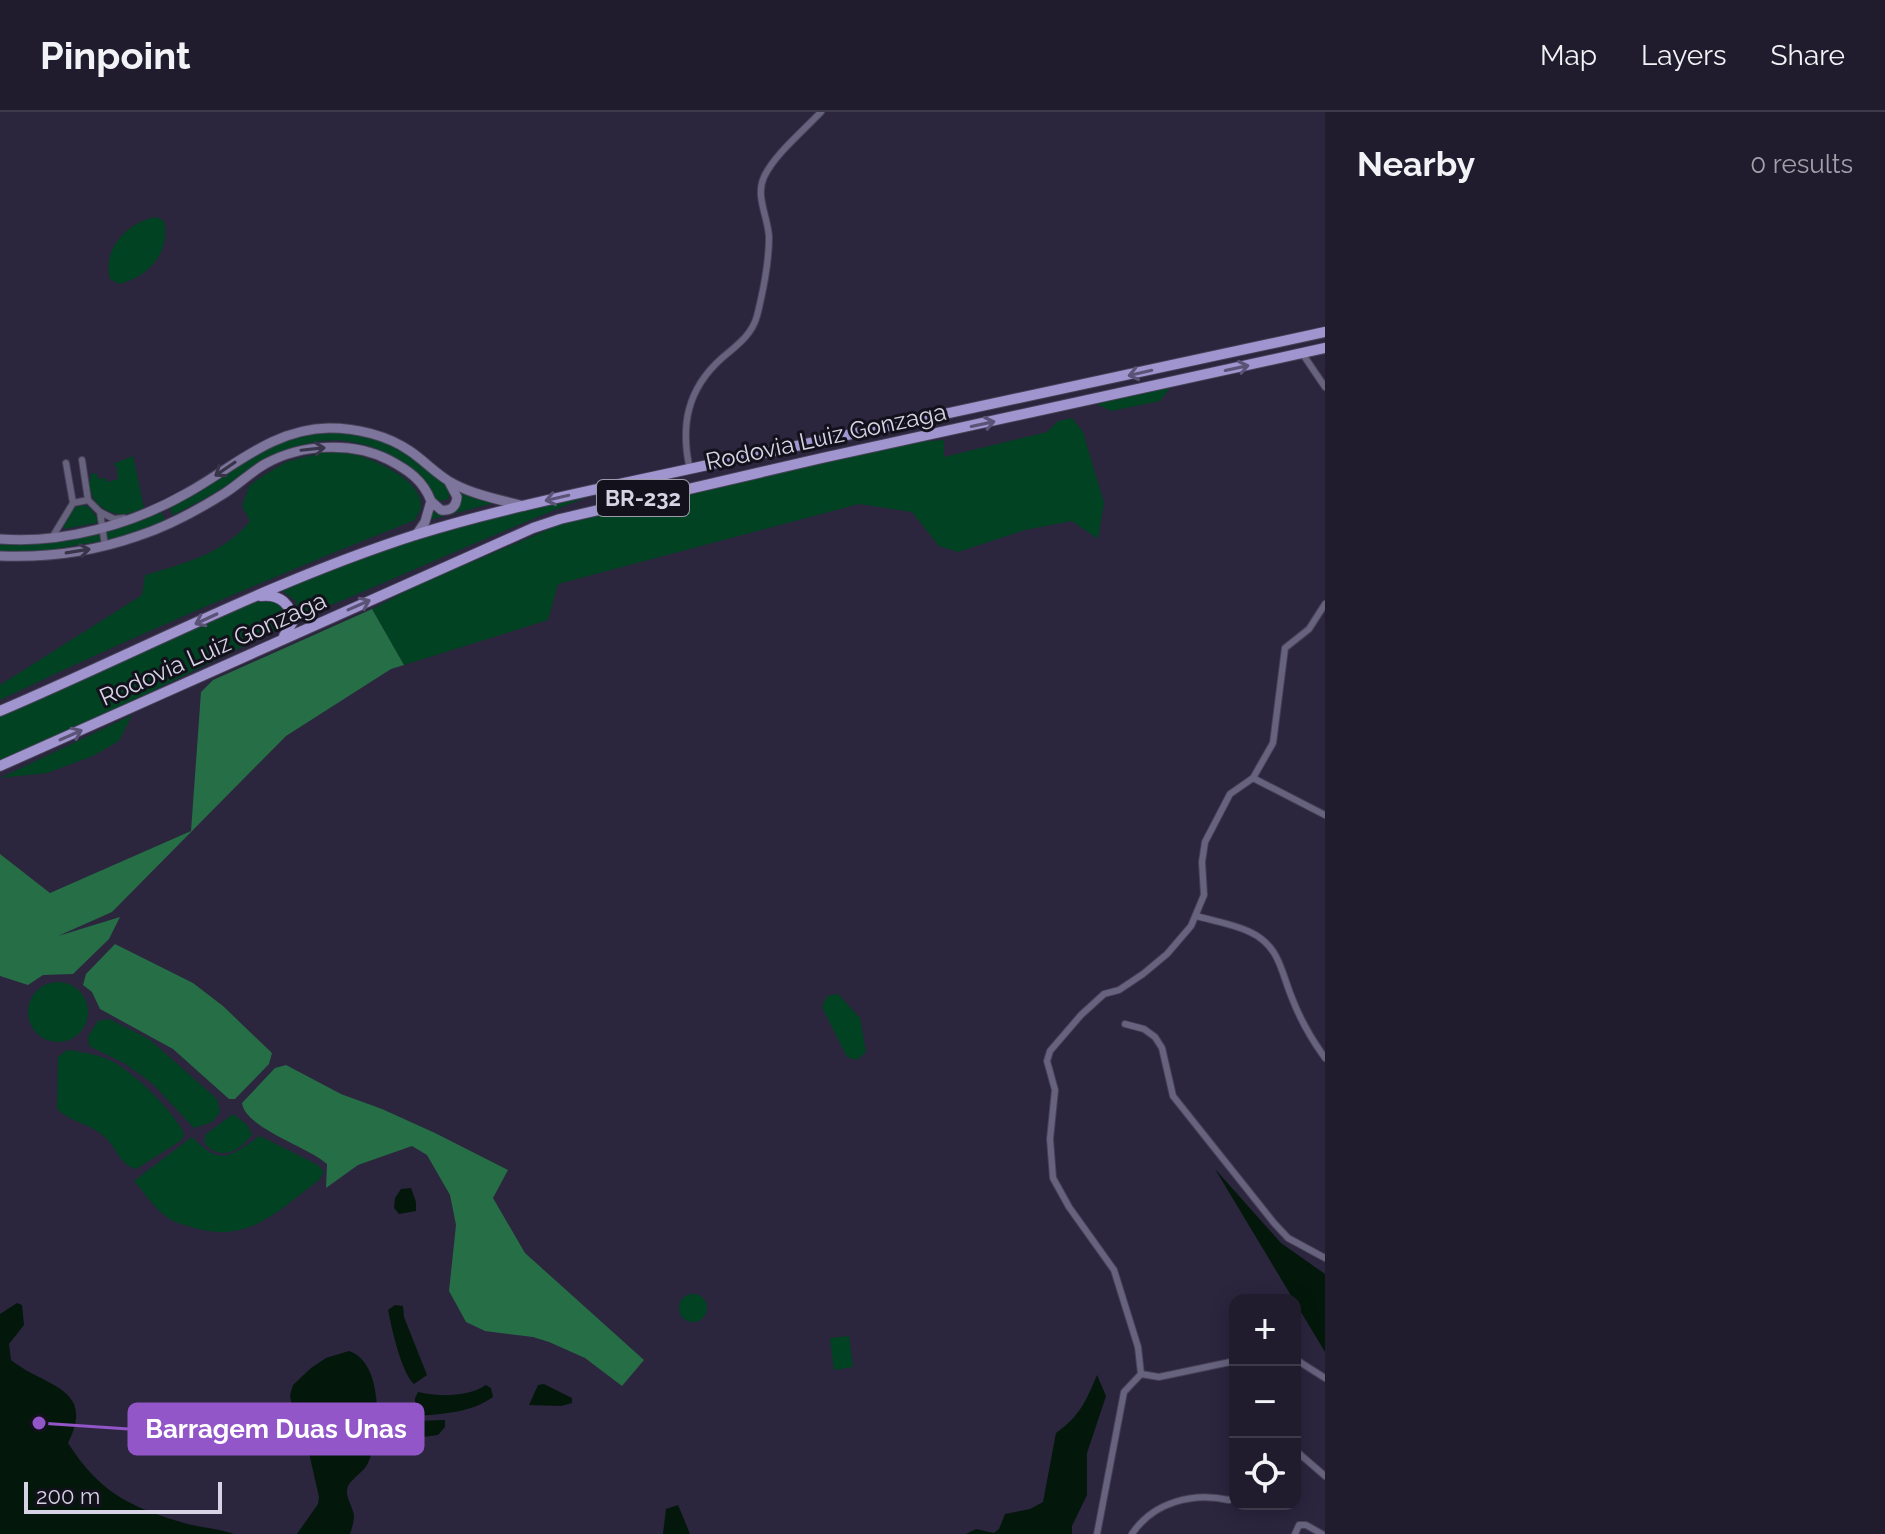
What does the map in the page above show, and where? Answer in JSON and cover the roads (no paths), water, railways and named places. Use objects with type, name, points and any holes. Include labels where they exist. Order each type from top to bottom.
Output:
[{"type":"highway","name":"Rodovia Luiz Gonzaga","points":[[0,711],[249,598],[416,535],[524,506],[1325,332]]},
{"type":"highway","name":"Rodovia Luiz Gonzaga","points":[[0,766],[520,533],[560,519],[1325,348]]},
{"type":"highway","points":[[249,598],[272,595],[290,609],[289,631],[268,645]]},
{"type":"main road","points":[[0,539],[53,536],[102,528],[132,518],[190,492],[252,450],[277,438],[304,430],[329,428],[357,430],[384,438],[407,449],[447,479],[476,493],[524,506]]},
{"type":"main road","points":[[0,556],[54,554],[105,546],[170,523],[227,491],[267,463],[300,450],[357,450],[384,458],[419,480],[431,501],[441,510],[454,507],[457,497],[447,479]]},
{"type":"main road","points":[[416,535],[425,522],[431,501]]},
{"type":"street","points":[[690,470],[684,438],[685,420],[691,403],[708,371],[747,336],[757,318],[769,235],[761,200],[762,181],[772,164],[821,112]]},
{"type":"street","points":[[1302,353],[1325,387]]},
{"type":"street","points":[[82,460],[88,500],[100,512],[114,519],[132,518]]},
{"type":"street","points":[[53,536],[73,503],[66,463]]},
{"type":"street","points":[[68,472],[76,473],[84,469]]},
{"type":"street","points":[[73,503],[88,500]]},
{"type":"street","points":[[164,506],[170,523]]},
{"type":"street","points":[[100,512],[105,546]]},
{"type":"street","points":[[1097,1534],[1124,1392],[1141,1374],[1138,1347],[1114,1270],[1069,1207],[1053,1178],[1050,1139],[1055,1081],[1047,1061],[1050,1051],[1104,994],[1119,990],[1143,974],[1184,936],[1204,895],[1202,862],[1205,842],[1230,794],[1253,778],[1273,743],[1285,648],[1309,629],[1325,604]]},
{"type":"street","points":[[1253,778],[1325,815]]},
{"type":"street","points":[[1196,916],[1250,932],[1273,951],[1283,967],[1290,995],[1302,1020],[1325,1058]]},
{"type":"street","points":[[1125,1024],[1144,1029],[1155,1037],[1162,1048],[1173,1096],[1281,1232],[1325,1258]]},
{"type":"street","points":[[1141,1374],[1159,1377],[1229,1362]]},
{"type":"street","points":[[1301,1363],[1325,1378]]},
{"type":"street","points":[[1301,1455],[1325,1476]]},
{"type":"street","points":[[1132,1534],[1149,1513],[1160,1507],[1193,1499],[1229,1500]]},
{"type":"street","points":[[1295,1534],[1299,1525],[1306,1525],[1322,1534]]},
{"type":"place","name":"Barragem Duas Unas","points":[[39,1423]]}]
